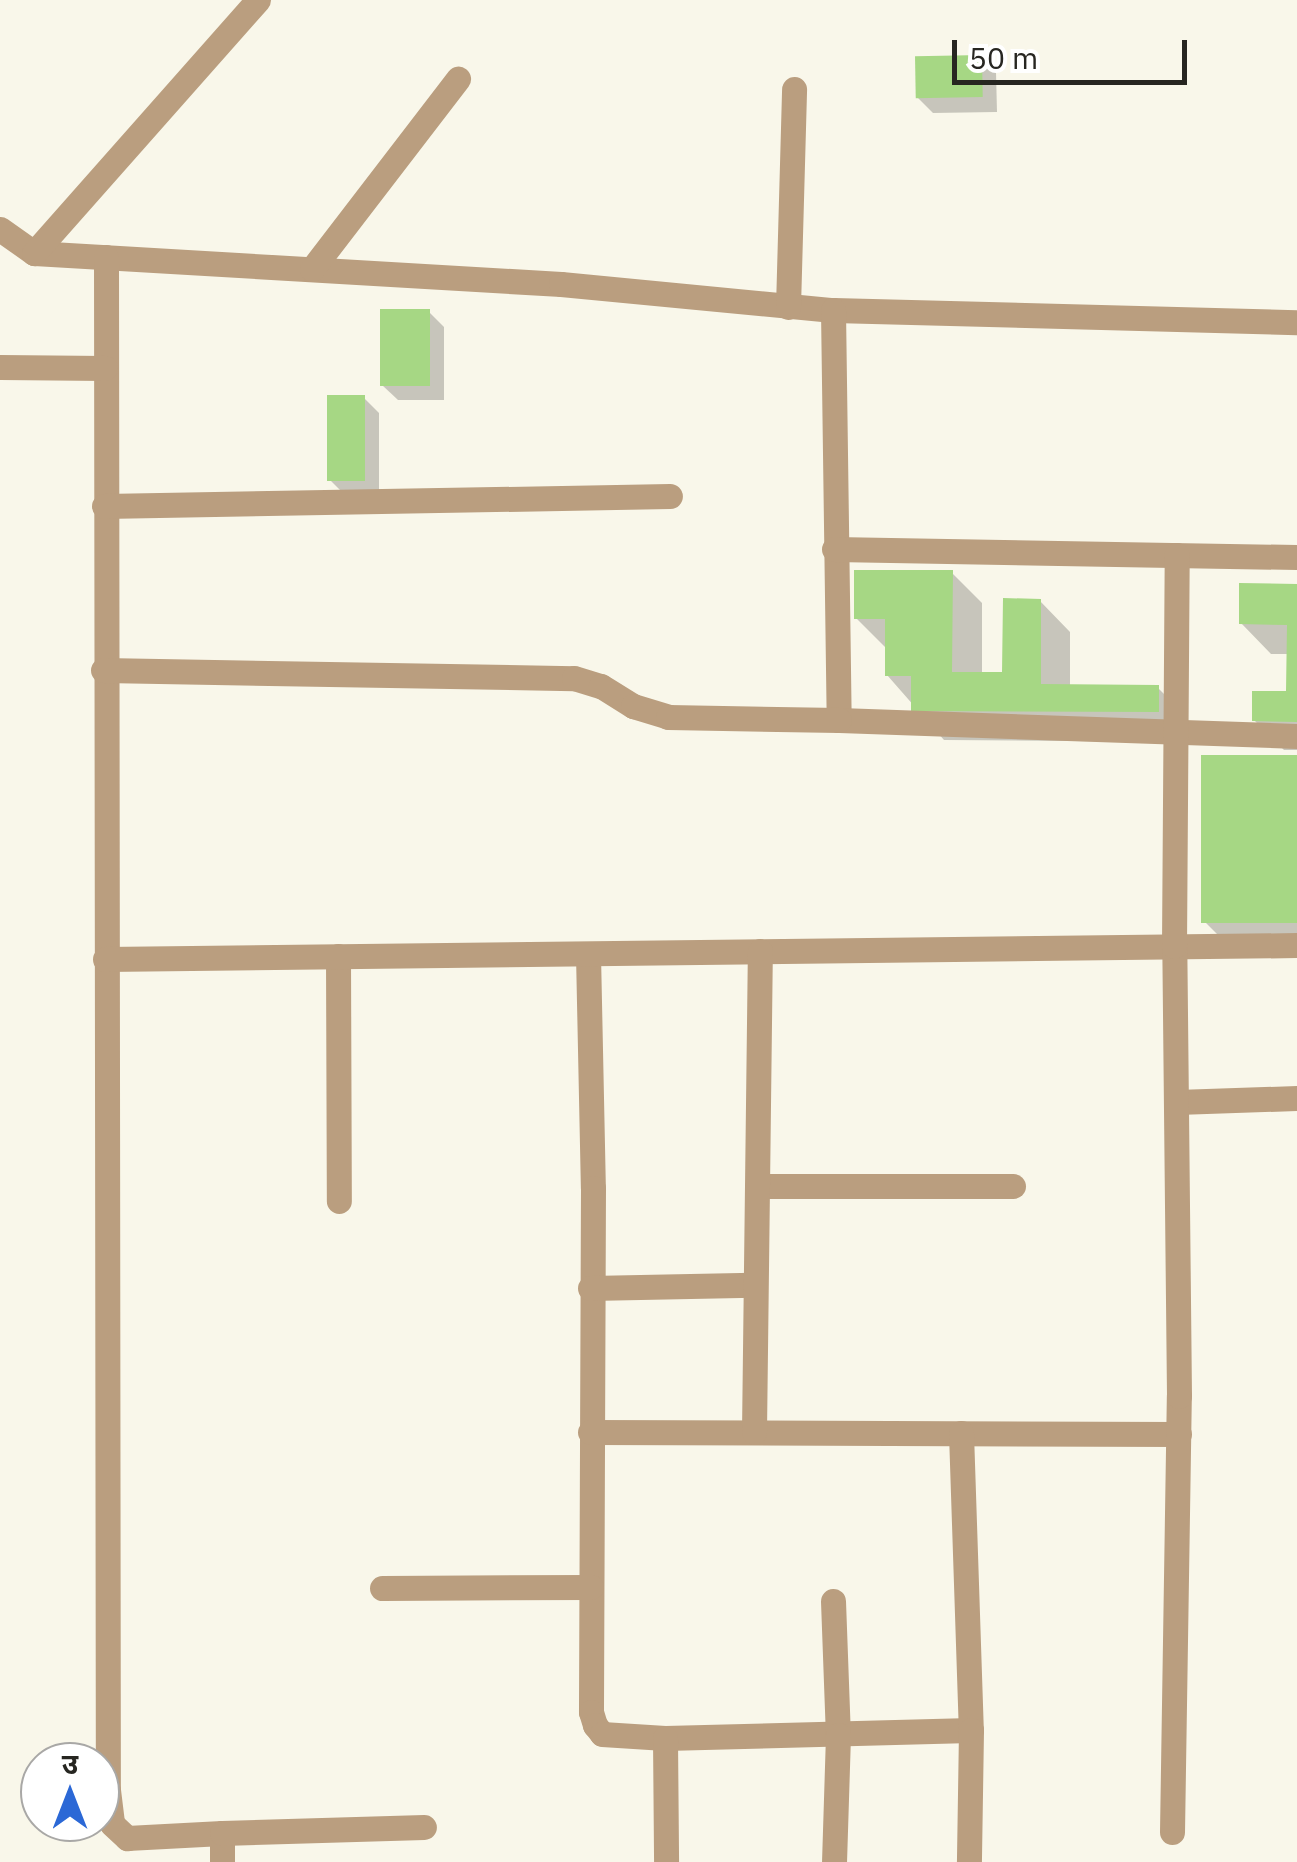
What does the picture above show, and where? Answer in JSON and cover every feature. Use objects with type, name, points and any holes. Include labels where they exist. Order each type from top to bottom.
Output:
[{"type":"street","points":[[34,253],[258,0]]},
{"type":"street","points":[[312,269],[458,79]]},
{"type":"street","points":[[788,307],[794,88]]},
{"type":"street","points":[[0,229],[34,253],[561,284],[833,310],[1297,322]]},
{"type":"street","points":[[106,257],[105,959],[112,1824],[126,1838],[424,1827]]},
{"type":"street","points":[[833,310],[839,720]]},
{"type":"street","points":[[0,367],[105,368]]},
{"type":"street","points":[[104,506],[670,496]]},
{"type":"street","points":[[834,549],[1297,557]]},
{"type":"street","points":[[1172,1832],[1179,1434],[1174,946],[1177,555]]},
{"type":"street","points":[[104,670],[574,678],[601,686],[633,706],[668,716],[1297,736]]},
{"type":"street","points":[[105,959],[1297,945]]},
{"type":"street","points":[[754,1432],[760,951]]},
{"type":"street","points":[[588,954],[593,1188],[591,1712],[595,1725],[602,1734],[665,1738],[971,1730]]},
{"type":"street","points":[[338,956],[339,1202]]},
{"type":"street","points":[[1177,1102],[1297,1098]]},
{"type":"street","points":[[758,1186],[1013,1186]]},
{"type":"street","points":[[590,1288],[753,1285]]},
{"type":"street","points":[[590,1432],[1179,1434]]},
{"type":"street","points":[[961,1433],[971,1730],[968,1862]]},
{"type":"street","points":[[382,1588],[591,1587]]},
{"type":"street","points":[[833,1601],[838,1734],[834,1862]]},
{"type":"street","points":[[665,1738],[666,1862]]},
{"type":"street","points":[[222,1833],[222,1862]]},
{"type":"building","points":[[982,55],[983,97],[916,98],[915,56]]},
{"type":"building","points":[[380,309],[430,309],[430,386],[380,386]]},
{"type":"building","points":[[327,395],[365,395],[365,481],[327,481]]},
{"type":"building","points":[[854,570],[953,570],[952,672],[1002,672],[1003,598],[1041,599],[1041,684],[1159,685],[1159,712],[911,711],[911,676],[885,676],[885,619],[854,619]]},
{"type":"building","points":[[1239,583],[1297,584],[1297,722],[1252,721],[1252,691],[1286,691],[1287,625],[1239,624]]},
{"type":"building","points":[[1201,755],[1297,755],[1297,923],[1201,923]]}]
